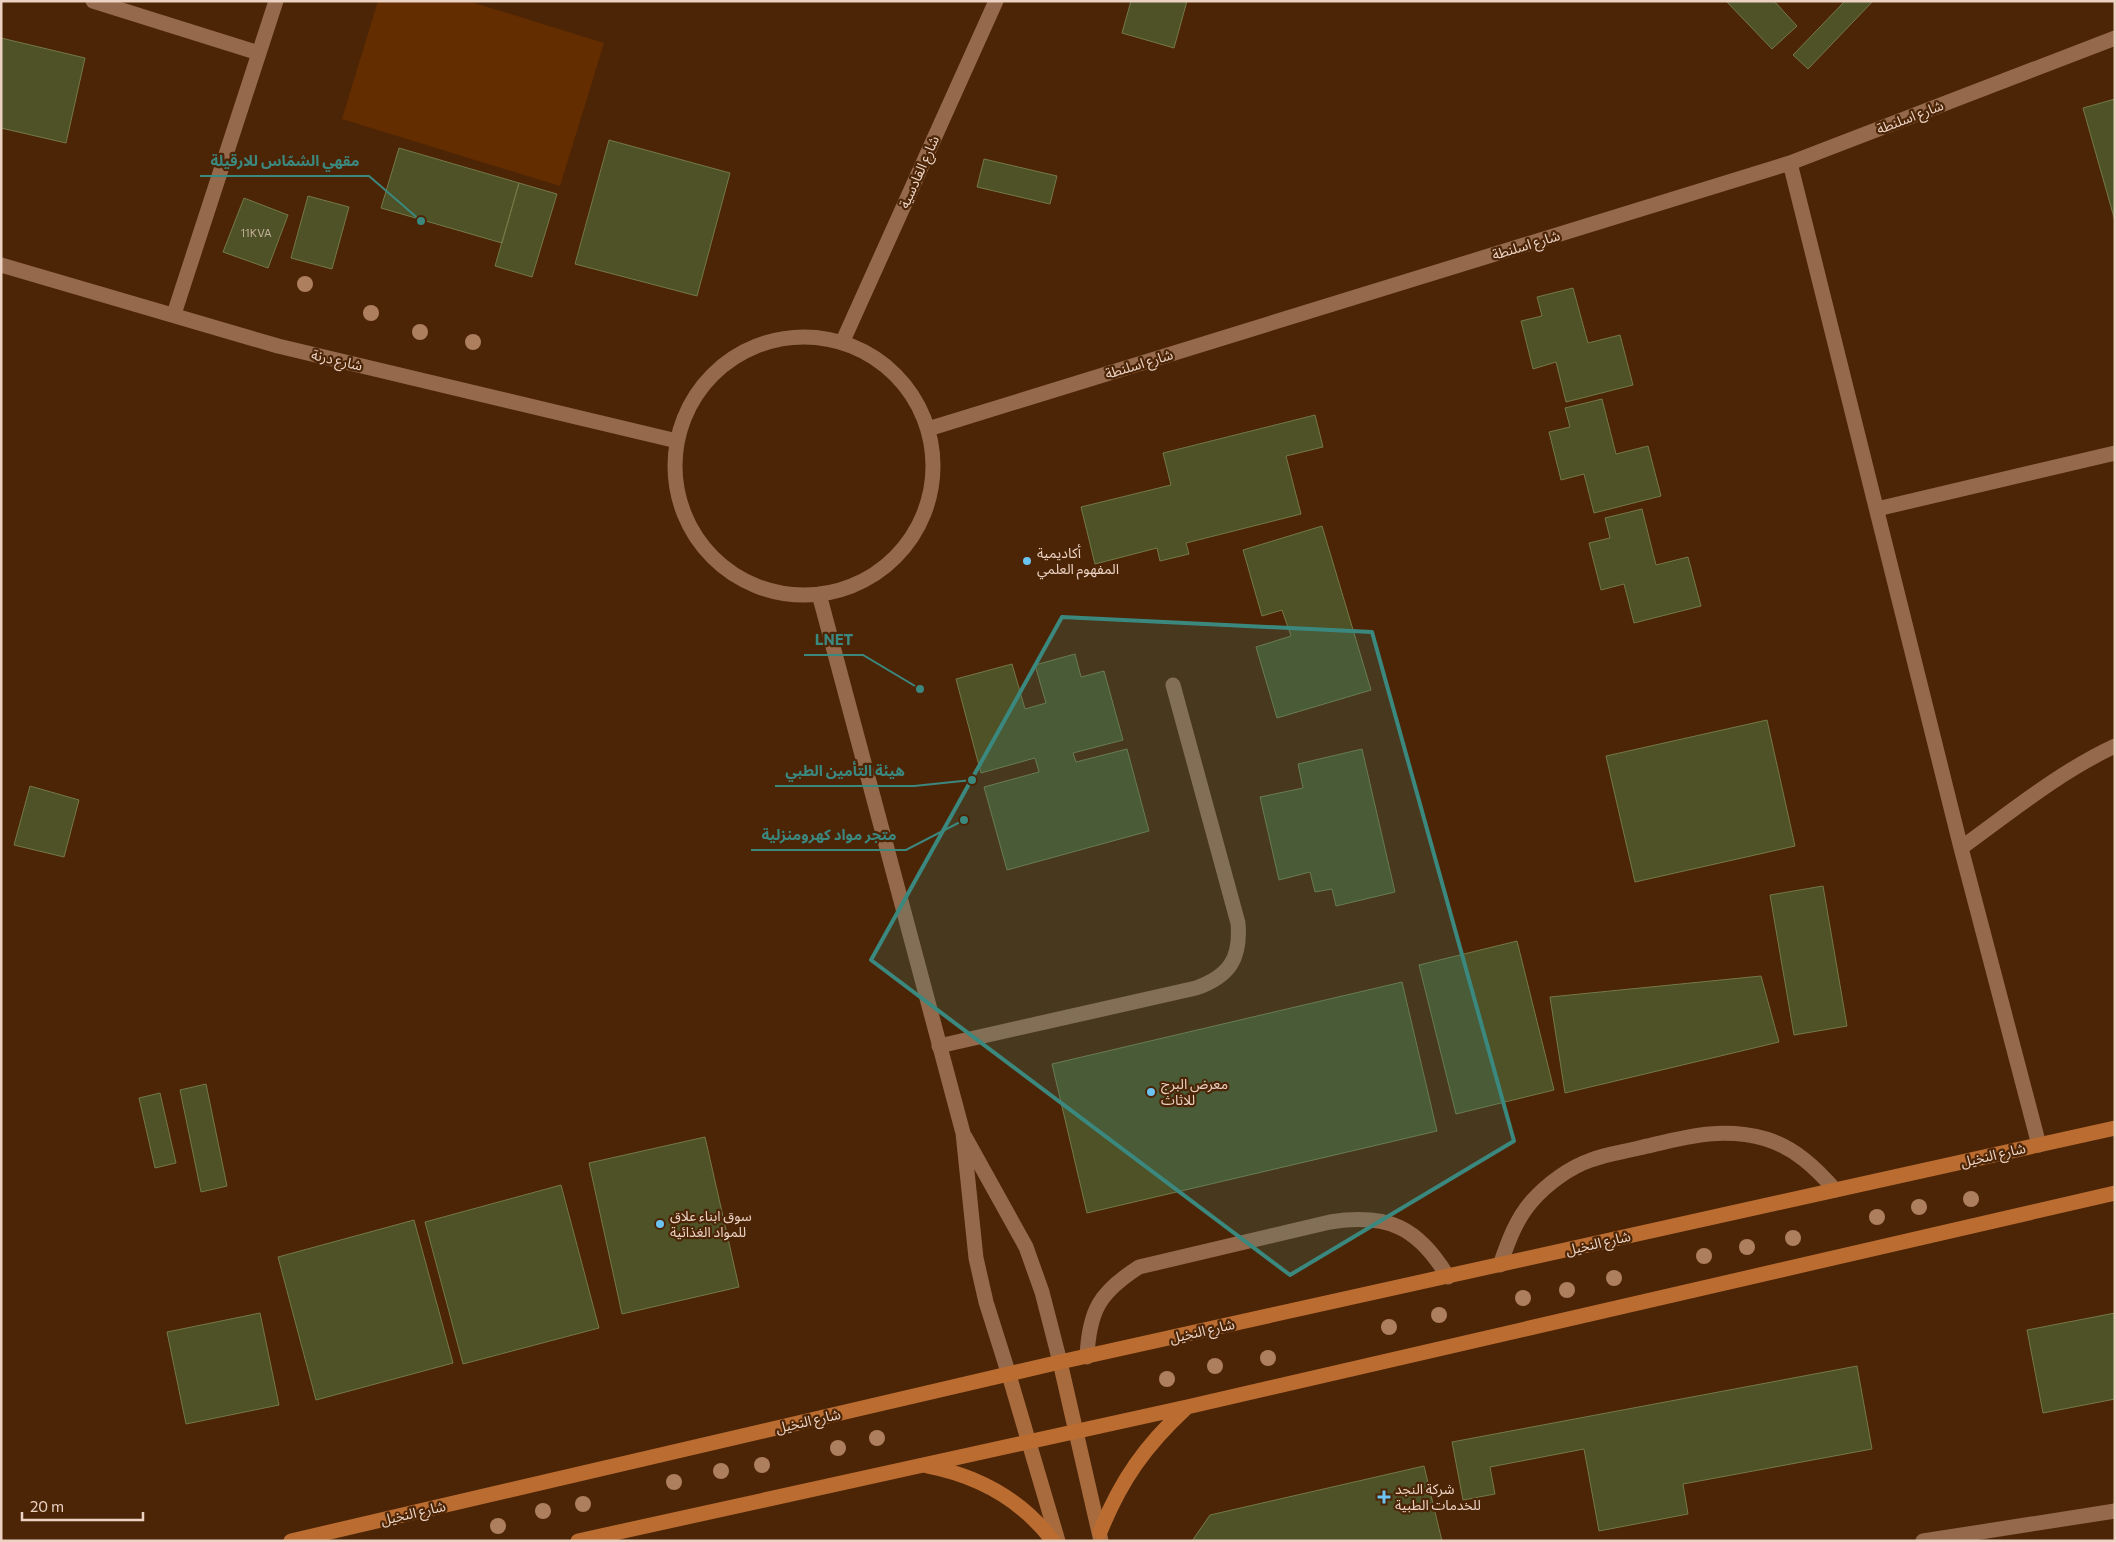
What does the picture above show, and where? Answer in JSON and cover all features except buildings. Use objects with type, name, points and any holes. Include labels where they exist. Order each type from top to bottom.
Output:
[{"type":"main road","name":"شارع النخيل","points":[[291,1541],[1060,1362],[2115,1128]]},
{"type":"main road","points":[[578,1541],[1029,1440],[1187,1407],[2115,1193]]},
{"type":"main road","points":[[1060,1362],[1078,1430],[1100,1536]]},
{"type":"main road","points":[[1009,1375],[1058,1541]]},
{"type":"main road","points":[[1100,1536],[1114,1496],[1134,1464],[1159,1433],[1187,1407]]},
{"type":"main road","points":[[921,1465],[954,1471],[986,1484],[1015,1501],[1040,1524],[1053,1541]]},
{"type":"street","points":[[93,1],[259,53]]},
{"type":"street","points":[[174,314],[276,1]]},
{"type":"street","name":"شارع القادسية","points":[[842,343],[996,1]]},
{"type":"street","name":"شارع اسلنطة","points":[[928,429],[1790,163],[2115,38]]},
{"type":"street","points":[[1790,163],[1878,509],[1961,848],[2038,1145]]},
{"type":"street","name":"شارع درنة","points":[[1,265],[174,314],[278,346],[677,441]]},
{"type":"street","points":[[812,337],[842,343],[866,352],[899,379],[918,406],[928,429],[934,461],[931,493],[920,523],[902,550],[878,571],[850,586],[819,594],[784,594],[751,584],[721,566],[698,540],[682,509],[675,476],[677,441],[686,412],[702,386],[725,364],[751,348],[788,339],[812,337]]},
{"type":"street","points":[[1878,509],[2115,452]]},
{"type":"street","points":[[819,594],[938,1046],[963,1133],[976,1258],[986,1302],[1009,1375]]},
{"type":"street","points":[[938,1046],[1196,988],[1213,982],[1226,971],[1236,956],[1240,940],[1238,923],[1173,685]]},
{"type":"street","points":[[1961,848],[2061,776],[2088,759],[2115,746]]},
{"type":"street","points":[[1500,1265],[1512,1231],[1527,1208],[1532,1201],[1559,1177],[1590,1160],[1674,1140],[1711,1132],[1739,1133],[1767,1139],[1793,1151],[1816,1168],[1835,1190]]},
{"type":"street","points":[[963,1133],[1026,1247],[1042,1292],[1060,1362]]},
{"type":"street","points":[[1087,1357],[1088,1330],[1098,1304],[1116,1282],[1139,1267],[1330,1222],[1358,1218],[1386,1222],[1412,1234],[1434,1253],[1448,1277]]},
{"type":"street","points":[[1923,1541],[2115,1511]]},
{"type":"highlighted area","points":[[1062,617],[1372,632],[1514,1141],[1290,1275],[871,960]]},
{"type":"shaded area","points":[[378,1],[468,1],[604,43],[560,186],[342,119]]},
{"type":"place","name":"مقهي الشمّاس للارقيلة","points":[[421,221]]},
{"type":"place","name":"أكاديمية المفهوم العلمي","points":[[1027,561]]},
{"type":"place","name":"LNET","points":[[920,689]]},
{"type":"place","name":"هيئة التأمين الطبي","points":[[972,780]]},
{"type":"place","name":"متجر مواد كهرومنزلية","points":[[964,820]]},
{"type":"place","name":"معرض البرج للاثاث","points":[[1151,1092]]},
{"type":"place","name":"سوق ابناء علاق للمواد الغذائية","points":[[660,1224]]},
{"type":"place","name":"شركة النجد للخدمات الطبية","points":[[1384,1497]]}]
